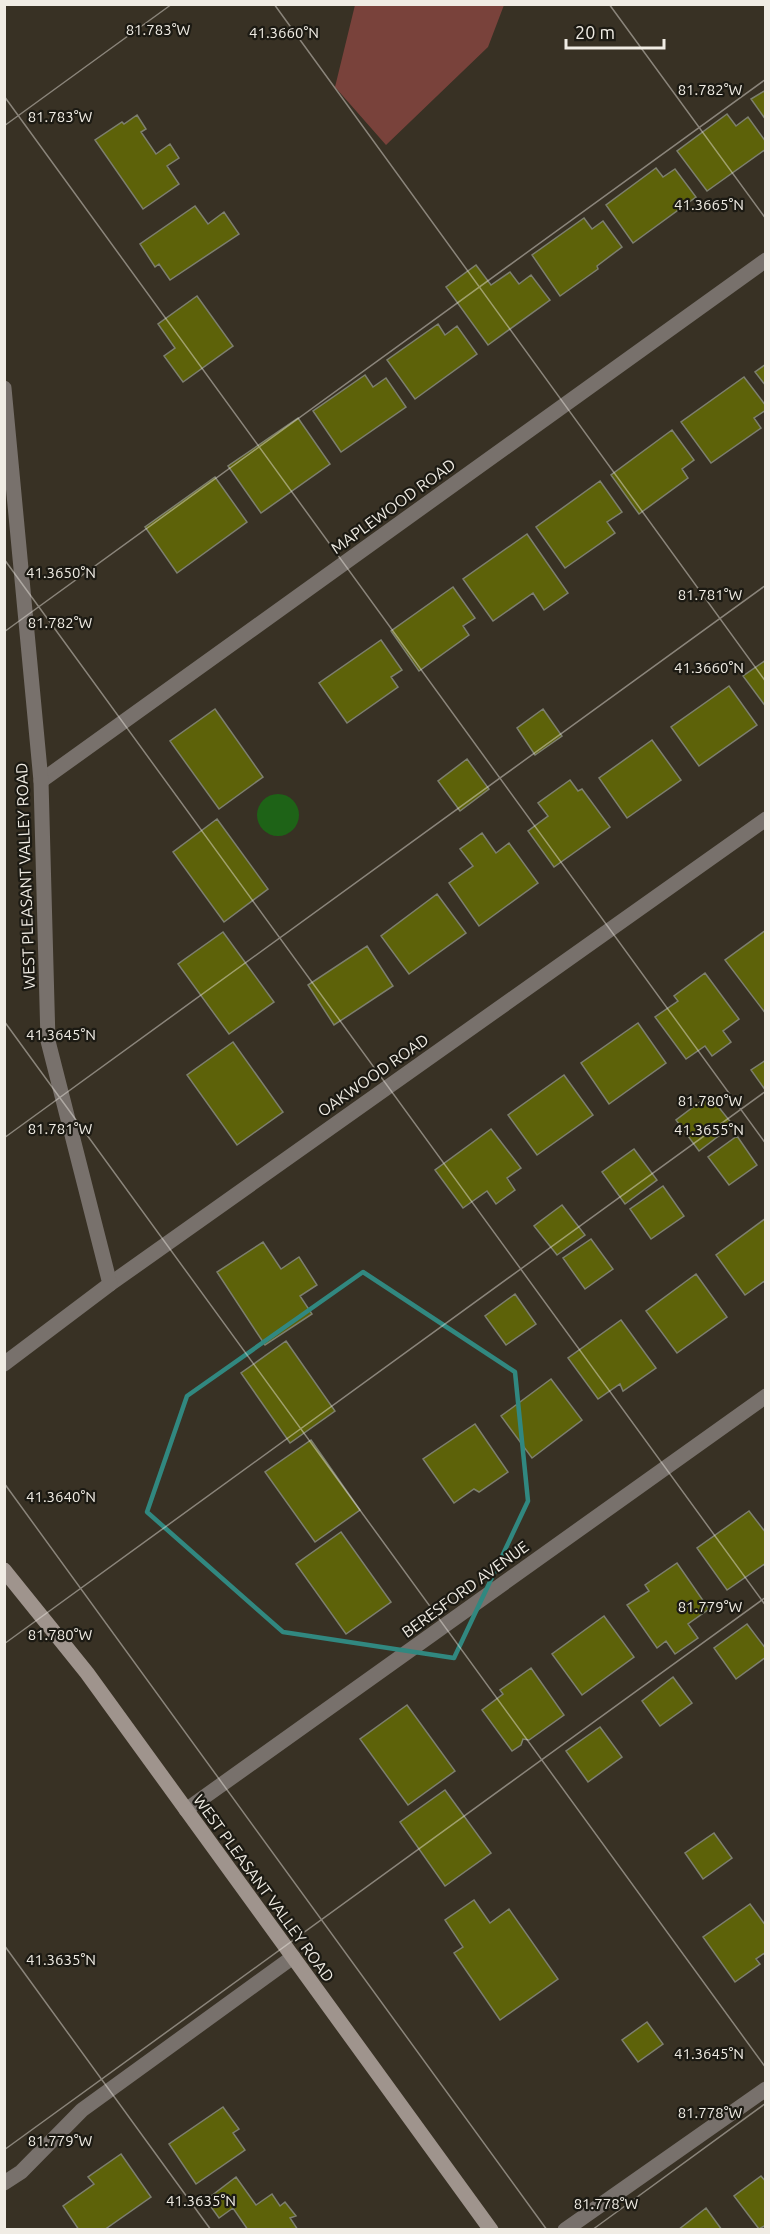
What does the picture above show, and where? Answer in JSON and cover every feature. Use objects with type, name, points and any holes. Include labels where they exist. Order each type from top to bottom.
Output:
[{"type":"main road","name":"WEST PLEASANT VALLEY ROAD","points":[[4,1570],[87,1673],[490,2229]]},
{"type":"street","name":"MAPLEWOOD ROAD","points":[[41,781],[765,260]]},
{"type":"street","name":"WEST PLEASANT VALLEY ROAD","points":[[4,388],[41,781],[48,1041],[110,1284]]},
{"type":"street","name":"OAKWOOD ROAD","points":[[4,1364],[110,1284],[765,819]]},
{"type":"street","name":"BERESFORD AVENUE","points":[[186,1810],[765,1396]]},
{"type":"street","points":[[4,2184],[21,2172],[82,2110],[293,1957]]},
{"type":"street","points":[[565,2229],[765,2089]]},
{"type":"highlighted area","points":[[363,1272],[515,1372],[528,1501],[454,1658],[283,1632],[147,1512],[187,1396]]},
{"type":"shaded area","points":[[355,4],[504,5],[488,47],[386,145],[335,87]]},
{"type":"shaded area","points":[[278,794],[286,795],[293,800],[298,807],[298,823],[293,830],[286,835],[278,836],[270,835],[263,830],[258,823],[257,815],[258,807],[263,800],[270,795]]},
{"type":"building","points":[[766,90],[766,120],[751,99]]},
{"type":"building","points":[[727,114],[736,126],[748,117],[766,142],[766,149],[707,191],[677,151]]},
{"type":"building","points":[[137,115],[146,129],[141,132],[156,154],[170,144],[179,158],[167,166],[179,184],[143,209],[95,140]]},
{"type":"building","points":[[656,168],[663,177],[675,169],[696,197],[633,243],[606,205]]},
{"type":"building","points":[[195,206],[208,224],[224,212],[239,234],[170,280],[159,264],[155,267],[140,244]]},
{"type":"building","points":[[584,218],[592,229],[603,221],[622,247],[597,266],[598,269],[560,296],[532,255]]},
{"type":"building","points":[[476,265],[491,285],[510,272],[519,284],[531,275],[550,300],[488,345],[446,287]]},
{"type":"building","points":[[197,296],[233,346],[183,382],[164,356],[175,348],[158,324]]},
{"type":"building","points":[[438,324],[445,335],[457,326],[477,354],[415,399],[387,360]]},
{"type":"building","points":[[766,364],[766,386],[755,372]]},
{"type":"building","points":[[365,375],[373,387],[386,378],[406,407],[341,452],[313,411]]},
{"type":"building","points":[[744,377],[766,406],[766,410],[754,418],[761,428],[711,463],[681,422]]},
{"type":"building","points":[[298,418],[330,464],[261,513],[228,466]]},
{"type":"building","points":[[672,430],[694,460],[682,469],[688,478],[639,514],[611,475]]},
{"type":"building","points":[[215,477],[247,522],[177,573],[145,527]]},
{"type":"building","points":[[600,481],[622,512],[607,522],[615,533],[565,568],[536,527]]},
{"type":"building","points":[[527,534],[568,593],[544,610],[533,593],[493,621],[463,579]]},
{"type":"building","points":[[453,587],[475,618],[463,626],[469,635],[419,671],[391,631]]},
{"type":"building","points":[[381,640],[402,670],[391,677],[398,687],[347,723],[319,683]]},
{"type":"building","points":[[766,660],[766,707],[743,676]]},
{"type":"building","points":[[729,686],[757,725],[699,766],[671,727]]},
{"type":"building","points":[[215,709],[263,777],[219,809],[170,741]]},
{"type":"building","points":[[543,709],[562,736],[535,755],[517,728]]},
{"type":"building","points":[[652,740],[681,780],[627,818],[599,778]]},
{"type":"building","points":[[467,759],[489,789],[460,811],[438,781]]},
{"type":"building","points":[[570,780],[578,791],[582,789],[610,827],[554,867],[528,831],[548,816],[538,803]]},
{"type":"building","points":[[217,819],[268,889],[224,922],[173,852]]},
{"type":"building","points":[[482,833],[496,853],[509,843],[538,883],[479,926],[449,883],[473,866],[460,849]]},
{"type":"building","points":[[437,894],[466,933],[409,974],[381,936]]},
{"type":"building","points":[[766,930],[766,1014],[725,960]]},
{"type":"building","points":[[223,932],[274,1002],[229,1034],[178,964]]},
{"type":"building","points":[[367,946],[393,986],[334,1025],[308,985]]},
{"type":"building","points":[[705,973],[739,1019],[723,1031],[731,1042],[712,1056],[705,1046],[686,1059],[655,1017],[678,1001],[674,996]]},
{"type":"building","points":[[638,1023],[666,1063],[609,1104],[581,1063]]},
{"type":"building","points":[[233,1042],[283,1112],[237,1145],[187,1075]]},
{"type":"building","points":[[766,1060],[766,1091],[751,1070]]},
{"type":"building","points":[[564,1075],[593,1115],[537,1155],[508,1115]]},
{"type":"building","points":[[709,1095],[733,1125],[699,1151],[676,1120]]},
{"type":"building","points":[[491,1129],[521,1168],[507,1178],[515,1190],[496,1204],[487,1191],[463,1208],[435,1170]]},
{"type":"building","points":[[737,1136],[757,1165],[729,1185],[708,1157]]},
{"type":"building","points":[[634,1149],[657,1180],[625,1204],[602,1172]]},
{"type":"building","points":[[663,1186],[684,1216],[651,1239],[630,1209]]},
{"type":"building","points":[[562,1205],[585,1235],[557,1255],[534,1226]]},
{"type":"building","points":[[766,1218],[766,1280],[745,1295],[716,1255]]},
{"type":"building","points":[[591,1239],[613,1269],[585,1289],[563,1258]]},
{"type":"building","points":[[263,1242],[281,1269],[299,1257],[317,1285],[300,1296],[312,1314],[265,1345],[217,1272]]},
{"type":"building","points":[[696,1274],[727,1317],[677,1353],[646,1311]]},
{"type":"building","points":[[515,1294],[536,1324],[506,1345],[485,1316]]},
{"type":"building","points":[[621,1320],[656,1368],[623,1391],[620,1384],[598,1399],[568,1358]]},
{"type":"building","points":[[286,1341],[335,1411],[290,1443],[241,1373]]},
{"type":"building","points":[[551,1379],[582,1420],[532,1458],[501,1416]]},
{"type":"building","points":[[475,1424],[508,1472],[479,1492],[474,1489],[454,1503],[423,1459]]},
{"type":"building","points":[[311,1440],[360,1510],[315,1542],[265,1472]]},
{"type":"building","points":[[749,1511],[766,1533],[766,1563],[727,1590],[697,1548]]},
{"type":"building","points":[[341,1532],[391,1602],[346,1634],[296,1564]]},
{"type":"building","points":[[677,1563],[709,1609],[688,1624],[698,1638],[675,1654],[666,1641],[657,1648],[627,1605],[649,1591],[645,1585]]},
{"type":"building","points":[[604,1616],[634,1657],[582,1695],[552,1654]]},
{"type":"building","points":[[747,1624],[766,1649],[766,1657],[736,1679],[714,1648]]},
{"type":"building","points":[[531,1668],[564,1715],[529,1740],[523,1739],[521,1745],[512,1751],[482,1710],[503,1694],[500,1690]]},
{"type":"building","points":[[673,1677],[692,1703],[660,1726],[642,1701]]},
{"type":"building","points":[[407,1705],[455,1771],[408,1805],[360,1739]]},
{"type":"building","points":[[600,1727],[622,1757],[588,1782],[566,1751]]},
{"type":"building","points":[[445,1790],[491,1853],[445,1886],[400,1822]]},
{"type":"building","points":[[714,1833],[732,1858],[703,1879],[685,1853]]},
{"type":"building","points":[[474,1900],[490,1923],[509,1909],[558,1979],[500,2020],[454,1953],[463,1947],[445,1920]]},
{"type":"building","points":[[750,1904],[766,1926],[766,1952],[756,1959],[760,1964],[735,1982],[703,1937]]},
{"type":"building","points":[[647,2022],[663,2044],[638,2062],[622,2040]]},
{"type":"building","points":[[223,2107],[239,2129],[233,2133],[245,2150],[196,2184],[169,2144]]},
{"type":"building","points":[[121,2154],[151,2197],[104,2230],[79,2230],[63,2206],[94,2184],[88,2177]]},
{"type":"building","points":[[761,2176],[766,2182],[766,2225],[759,2229],[734,2196]]},
{"type":"building","points":[[236,2177],[256,2205],[272,2194],[280,2206],[285,2202],[296,2216],[290,2218],[298,2230],[248,2230],[233,2208],[219,2218],[206,2200]]},
{"type":"building","points":[[706,2208],[722,2230],[678,2230]]}]
